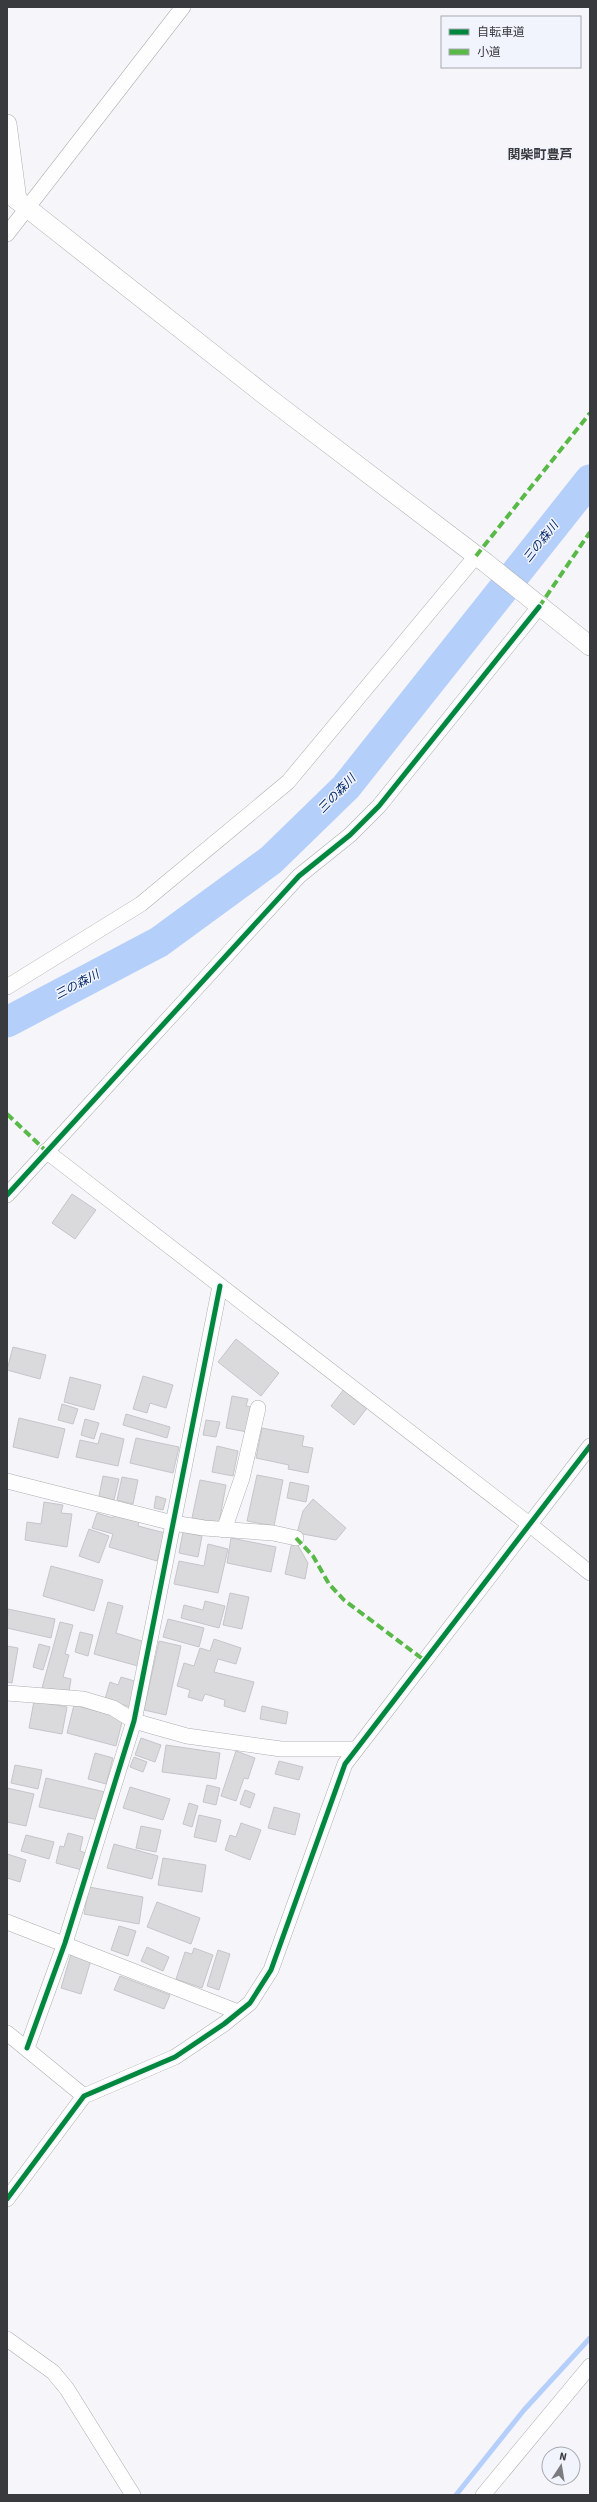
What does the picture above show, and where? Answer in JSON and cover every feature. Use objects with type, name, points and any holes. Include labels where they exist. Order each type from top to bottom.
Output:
[{"type":"street","points":[[17,199],[183,7]]},
{"type":"street","points":[[7,124],[17,199],[7,234]]},
{"type":"street","points":[[17,199],[266,396],[481,559],[590,646]]},
{"type":"street","points":[[7,988],[141,904],[288,782],[481,559]]},
{"type":"street","points":[[7,1195],[299,876],[350,835],[379,806],[533,602]]},
{"type":"street","points":[[46,1151],[529,1524],[590,1573]]},
{"type":"street","points":[[27,2048],[65,1943],[134,1721],[220,1286]]},
{"type":"street","points":[[224,1530],[242,1478],[258,1408]]},
{"type":"street","points":[[7,2199],[84,2096],[175,2057],[250,2003],[270,1970],[345,1764],[590,1446]]},
{"type":"street","points":[[7,1481],[173,1523],[224,1530],[273,1533],[296,1538]]},
{"type":"street","points":[[7,1693],[83,1698],[120,1711],[134,1721],[187,1736],[281,1749],[356,1749]]},
{"type":"street","points":[[7,1922],[65,1943],[238,2012]]},
{"type":"street","points":[[7,2033],[84,2096]]},
{"type":"street","points":[[7,2339],[53,2372],[66,2389],[133,2495]]},
{"type":"street","points":[[483,2495],[590,2366]]},
{"type":"building","points":[[72,1194],[96,1210],[75,1239],[52,1223]]},
{"type":"building","points":[[236,1339],[279,1373],[261,1396],[218,1362]]},
{"type":"building","points":[[13,1347],[46,1355],[40,1379],[7,1370]]},
{"type":"building","points":[[143,1376],[173,1385],[166,1408],[150,1403],[147,1413],[133,1409]]},
{"type":"building","points":[[70,1377],[101,1385],[94,1410],[64,1402]]},
{"type":"building","points":[[344,1389],[367,1408],[354,1425],[331,1406]]},
{"type":"building","points":[[232,1396],[248,1399],[246,1406],[252,1407],[247,1432],[226,1428]]},
{"type":"building","points":[[62,1404],[78,1409],[73,1424],[58,1420]]},
{"type":"building","points":[[126,1414],[170,1427],[167,1438],[123,1425]]},
{"type":"building","points":[[19,1418],[65,1429],[58,1458],[13,1447]]},
{"type":"building","points":[[85,1419],[99,1423],[94,1439],[81,1435]]},
{"type":"building","points":[[206,1420],[220,1422],[216,1437],[203,1435]]},
{"type":"building","points":[[262,1428],[304,1436],[302,1446],[313,1448],[308,1473],[288,1469],[289,1465],[256,1458]]},
{"type":"building","points":[[101,1433],[124,1439],[118,1466],[76,1457],[80,1440],[98,1444]]},
{"type":"building","points":[[136,1438],[179,1447],[173,1473],[130,1463]]},
{"type":"building","points":[[217,1446],[238,1451],[233,1476],[212,1472]]},
{"type":"building","points":[[257,1475],[283,1480],[274,1526],[247,1521]]},
{"type":"building","points":[[103,1476],[119,1479],[114,1500],[99,1496]]},
{"type":"building","points":[[122,1477],[138,1480],[133,1504],[117,1500]]},
{"type":"building","points":[[200,1480],[226,1485],[219,1523],[192,1518]]},
{"type":"building","points":[[290,1482],[309,1486],[306,1502],[287,1498]]},
{"type":"building","points":[[156,1496],[166,1499],[163,1510],[154,1508]]},
{"type":"building","points":[[313,1499],[346,1528],[336,1540],[297,1533],[303,1511]]},
{"type":"building","points":[[44,1502],[63,1505],[61,1513],[72,1514],[67,1547],[25,1540],[27,1522],[41,1524]]},
{"type":"building","points":[[97,1513],[113,1518],[114,1513],[139,1521],[138,1526],[165,1533],[157,1561],[109,1547],[113,1534],[92,1528]]},
{"type":"building","points":[[89,1529],[109,1536],[99,1563],[79,1556]]},
{"type":"building","points":[[183,1532],[202,1536],[198,1557],[179,1553]]},
{"type":"building","points":[[231,1538],[276,1547],[271,1572],[227,1563]]},
{"type":"building","points":[[292,1542],[296,1542],[308,1563],[305,1579],[285,1574]]},
{"type":"building","points":[[208,1544],[228,1549],[218,1593],[174,1584],[179,1561],[204,1566]]},
{"type":"building","points":[[51,1566],[103,1580],[94,1611],[43,1596]]},
{"type":"building","points":[[230,1593],[249,1597],[242,1629],[223,1625]]},
{"type":"building","points":[[205,1601],[225,1606],[219,1628],[181,1618],[184,1605],[203,1610]]},
{"type":"building","points":[[108,1602],[123,1606],[116,1633],[145,1642],[138,1666],[94,1654]]},
{"type":"building","points":[[8,1609],[55,1619],[51,1638],[7,1628]]},
{"type":"building","points":[[168,1619],[204,1628],[199,1647],[163,1637]]},
{"type":"building","points":[[60,1622],[73,1625],[65,1654],[69,1655],[63,1677],[71,1679],[69,1692],[42,1688]]},
{"type":"building","points":[[80,1632],[93,1635],[88,1656],[75,1652]]},
{"type":"building","points":[[214,1639],[241,1648],[236,1664],[218,1659],[214,1672],[254,1682],[245,1712],[224,1706],[225,1700],[205,1694],[202,1701],[188,1697],[190,1690],[177,1686],[184,1663],[194,1666],[200,1648],[210,1651]]},
{"type":"building","points":[[159,1641],[181,1646],[166,1715],[144,1710]]},
{"type":"building","points":[[39,1644],[50,1647],[43,1670],[33,1667]]},
{"type":"building","points":[[7,1646],[18,1648],[12,1683],[7,1682]]},
{"type":"building","points":[[121,1677],[138,1682],[130,1707],[105,1699],[110,1682],[118,1685]]},
{"type":"building","points":[[34,1701],[67,1707],[62,1734],[29,1728]]},
{"type":"building","points":[[74,1705],[123,1718],[116,1746],[67,1733]]},
{"type":"building","points":[[262,1706],[288,1712],[286,1724],[260,1719]]},
{"type":"building","points":[[141,1738],[161,1745],[155,1762],[135,1755]]},
{"type":"building","points":[[166,1745],[220,1753],[216,1779],[162,1772]]},
{"type":"building","points":[[236,1751],[255,1758],[248,1779],[244,1778],[236,1801],[221,1796]]},
{"type":"building","points":[[95,1753],[113,1758],[106,1784],[88,1779]]},
{"type":"building","points":[[134,1757],[147,1762],[143,1772],[130,1767]]},
{"type":"building","points":[[279,1761],[303,1767],[299,1780],[275,1774]]},
{"type":"building","points":[[15,1765],[42,1770],[38,1789],[11,1783]]},
{"type":"building","points":[[46,1778],[105,1792],[98,1820],[39,1807]]},
{"type":"building","points":[[207,1785],[220,1788],[216,1805],[203,1802]]},
{"type":"building","points":[[130,1787],[170,1799],[163,1820],[123,1808]]},
{"type":"building","points":[[7,1788],[34,1794],[26,1826],[7,1822]]},
{"type":"building","points":[[245,1790],[255,1794],[250,1808],[240,1804]]},
{"type":"building","points":[[189,1803],[198,1806],[192,1827],[183,1824]]},
{"type":"building","points":[[274,1807],[300,1814],[295,1835],[268,1828]]},
{"type":"building","points":[[199,1815],[221,1820],[216,1842],[194,1837]]},
{"type":"building","points":[[241,1823],[261,1830],[250,1860],[225,1850],[230,1835],[236,1837]]},
{"type":"building","points":[[141,1826],[161,1830],[156,1852],[136,1848]]},
{"type":"building","points":[[68,1833],[83,1837],[80,1851],[86,1853],[82,1870],[56,1863],[60,1846],[64,1847]]},
{"type":"building","points":[[26,1835],[54,1842],[49,1859],[21,1851]]},
{"type":"building","points":[[114,1844],[158,1856],[152,1879],[107,1868]]},
{"type":"building","points":[[7,1854],[26,1860],[20,1882],[7,1878]]},
{"type":"building","points":[[163,1858],[206,1865],[202,1892],[158,1885]]},
{"type":"building","points":[[89,1887],[143,1897],[139,1924],[84,1914]]},
{"type":"building","points":[[157,1902],[200,1918],[191,1944],[147,1927]]},
{"type":"building","points":[[119,1926],[136,1931],[128,1956],[111,1950]]},
{"type":"building","points":[[147,1947],[169,1957],[163,1971],[141,1961]]},
{"type":"building","points":[[194,1948],[213,1955],[202,1988],[176,1979],[185,1952],[192,1954]]},
{"type":"building","points":[[218,1950],[230,1954],[219,1990],[207,1986]]},
{"type":"building","points":[[71,1954],[91,1960],[81,1994],[61,1988]]},
{"type":"building","points":[[120,1976],[170,1995],[164,2009],[114,1990]]},
{"type":"waterway","name":"三の森川","points":[[7,1022],[159,942],[271,860],[346,787],[590,480]]},
{"type":"waterway","points":[[456,2495],[524,2410],[590,2338]]},
{"type":"marked path","points":[[476,556],[590,413]]},
{"type":"marked path","points":[[539,607],[590,532]]},
{"type":"marked path","points":[[7,1114],[46,1151]]},
{"type":"marked path","points":[[296,1538],[313,1556],[329,1584],[344,1600],[424,1660]]},
{"type":"cycle path","points":[[7,1195],[299,876],[350,835],[379,806],[539,607]]},
{"type":"cycle path","points":[[27,2048],[65,1943],[134,1721],[220,1286]]},
{"type":"cycle path","points":[[7,2199],[84,2096],[175,2057],[224,2024],[250,2003],[271,1970],[345,1764],[590,1446]]},
{"type":"district","name":"関柴町豊芦","points":[[540,155]]}]
